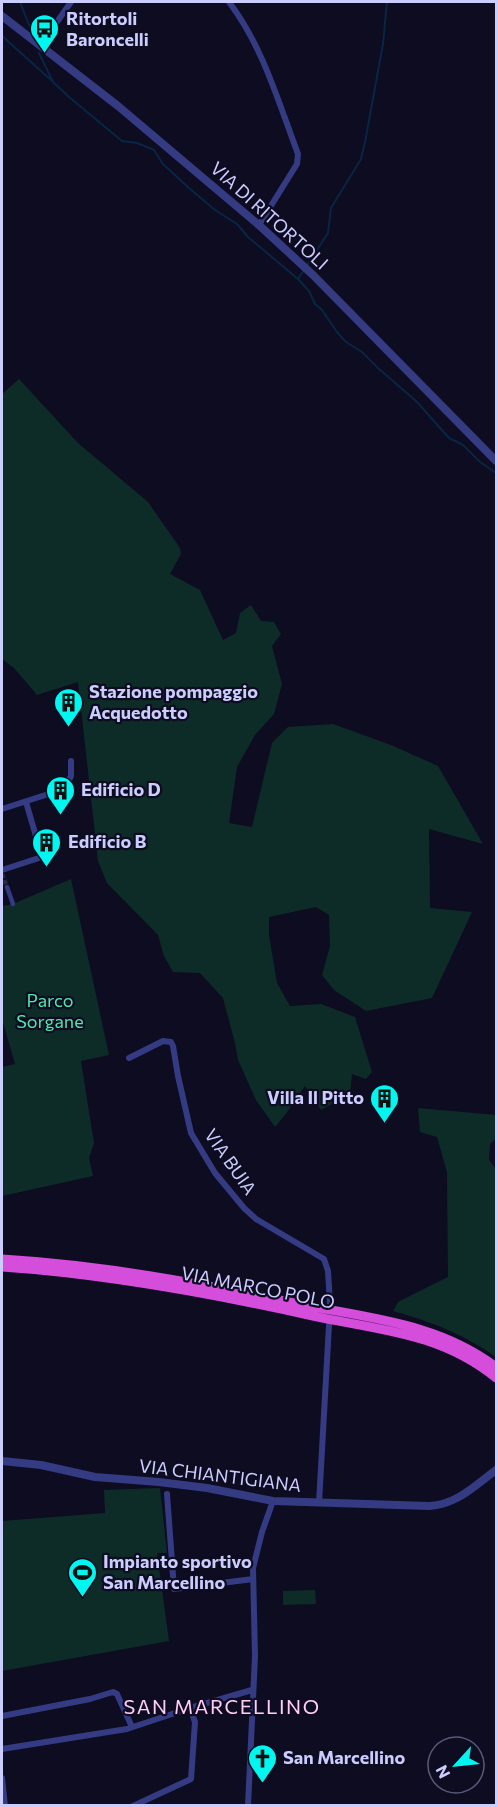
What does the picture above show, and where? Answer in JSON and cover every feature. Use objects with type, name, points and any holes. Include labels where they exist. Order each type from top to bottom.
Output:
[{"type":"highway","name":"VIA MARCO POLO","points":[[2,1259],[110,1269],[241,1292],[314,1311]]},
{"type":"highway","name":"VIA MARCO POLO","points":[[2,1267],[58,1271],[141,1282],[339,1316],[431,1341],[460,1354],[496,1378]]},
{"type":"highway","name":"VIA MARCO POLO","points":[[339,1316],[407,1324],[468,1348],[496,1367]]},
{"type":"street","points":[[40,46],[71,2]]},
{"type":"street","points":[[229,2],[244,21],[259,51],[298,154],[297,164],[259,225]]},
{"type":"street","name":"VIA DI RITORTOLI","points":[[2,16],[118,106],[259,225],[313,275],[496,461]]},
{"type":"street","points":[[2,809],[62,790],[70,779],[71,761]]},
{"type":"street","points":[[2,870],[42,857],[26,802]]},
{"type":"street","points":[[7,887],[13,904]]},
{"type":"street","name":"VIA BUIA","points":[[129,1058],[163,1041],[171,1042],[191,1133],[215,1173],[256,1219],[324,1259],[328,1271],[330,1304]]},
{"type":"street","points":[[319,1503],[329,1325]]},
{"type":"street","name":"VIA CHIANTIGIANA","points":[[2,1461],[40,1465],[95,1477],[207,1488],[273,1501],[439,1506],[451,1502],[496,1470]]},
{"type":"street","points":[[167,1494],[174,1589],[253,1579]]},
{"type":"street","points":[[248,1806],[255,1656],[253,1579],[255,1557],[273,1501]]},
{"type":"street","points":[[2,1749],[132,1728],[252,1690]]},
{"type":"street","points":[[2,1716],[90,1699],[113,1692],[117,1694],[132,1728]]},
{"type":"street","points":[[133,1806],[191,1779],[195,1722],[190,1708]]},
{"type":"street","points":[[2,1778],[5,1806]]},
{"type":"green space","points":[[19,379],[78,443],[148,502],[180,548],[181,554],[170,574],[200,590],[223,640],[236,633],[240,613],[251,605],[261,621],[274,622],[281,634],[272,646],[282,684],[274,714],[255,735],[237,767],[229,823],[252,827],[272,743],[288,727],[333,724],[391,745],[438,766],[483,844],[429,829],[430,908],[472,912],[432,998],[366,1011],[334,990],[322,975],[330,946],[329,915],[316,907],[269,917],[269,935],[277,983],[290,1006],[321,1004],[355,1017],[372,1072],[366,1079],[352,1074],[350,1094],[321,1110],[305,1086],[275,1127],[256,1100],[238,1060],[223,998],[200,973],[173,972],[164,956],[158,935],[107,883],[98,861],[78,682],[37,695],[14,668],[2,659],[2,394]]},
{"type":"green space","name":"Parco Sorgane","points":[[71,879],[109,1055],[81,1061],[94,1143],[89,1158],[93,1176],[2,1196],[2,1067],[15,1064],[2,1019],[2,906],[13,904]]},
{"type":"green space","points":[[418,1108],[496,1115],[496,1138],[490,1144],[489,1160],[496,1169],[496,1357],[447,1330],[393,1311],[398,1302],[448,1277],[447,1172],[437,1137],[420,1132]]},
{"type":"green space","name":"Impianto sportivo San Marcellino","points":[[160,1488],[167,1553],[157,1553],[169,1641],[2,1671],[2,1521],[105,1513],[104,1490]]},
{"type":"green space","points":[[315,1590],[316,1604],[283,1605],[283,1591]]},
{"type":"waterway","points":[[20,2],[33,35]]},
{"type":"waterway","points":[[298,279],[328,233],[331,208],[361,159],[383,44],[387,2]]},
{"type":"waterway","points":[[2,36],[51,80]]},
{"type":"waterway","points":[[39,53],[53,82],[69,97],[122,141],[137,143],[154,150],[163,164],[189,188],[215,210],[237,224],[248,237],[298,279],[346,342],[362,352],[417,402],[449,438],[463,445],[480,462],[496,473]]},
{"type":"tunnel","points":[[2,874],[7,887]]},
{"type":"place","name":"Ritortoli Baroncelli","points":[[45,54]]},
{"type":"place","name":"Stazione pompaggio Acquedotto","points":[[68,728]]},
{"type":"place","name":"Edificio D","points":[[60,816]]},
{"type":"place","name":"Edificio B","points":[[47,868]]},
{"type":"place","name":"Villa Il Pitto","points":[[385,1124]]},
{"type":"place","name":"Impianto sportivo San Marcellino","points":[[82,1598]]},
{"type":"place","name":"San Marcellino","points":[[262,1784]]},
{"type":"district","name":"SAN MARCELLINO","points":[[222,1707]]}]
